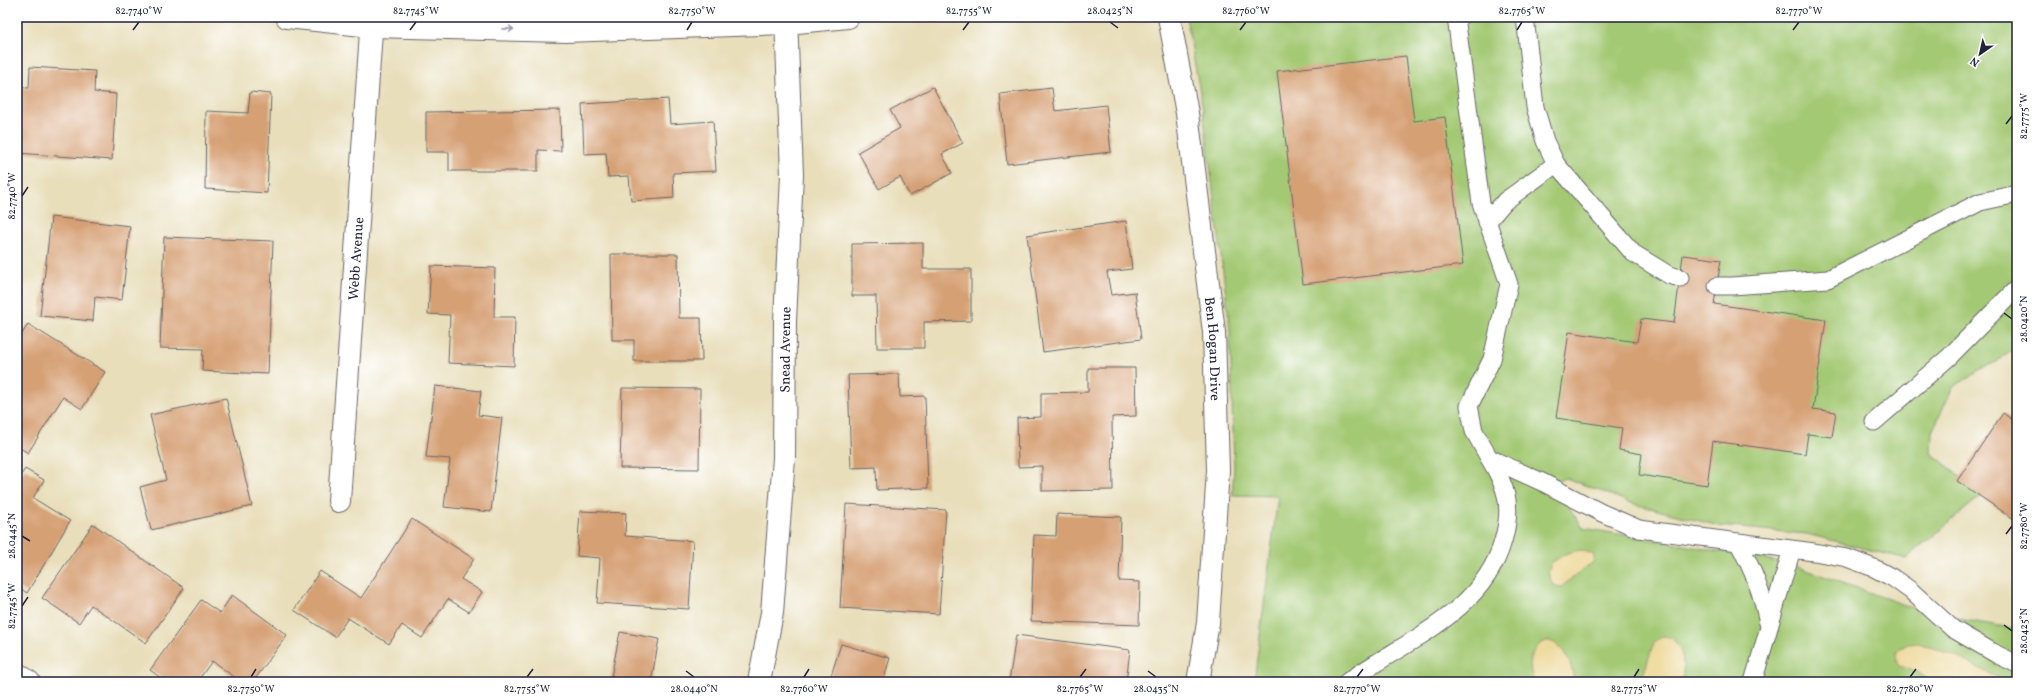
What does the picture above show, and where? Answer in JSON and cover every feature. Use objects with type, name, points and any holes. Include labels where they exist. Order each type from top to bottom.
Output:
[{"type":"street","points":[[287,17],[565,31],[848,17]]},
{"type":"street","name":"Ben Hogan Drive","points":[[1169,17],[1187,113],[1214,332],[1218,470],[1208,623],[1198,682]]},
{"type":"street","name":"Snead Avenue","points":[[759,682],[772,613],[784,458],[785,321],[792,175],[787,20]]},
{"type":"street","name":"Webb Avenue","points":[[339,501],[372,22]]},
{"type":"street","points":[[17,674],[29,682]]},
{"type":"lane","points":[[1347,682],[1462,606],[1487,577],[1497,561],[1506,531],[1509,501],[1505,487],[1474,431],[1469,406],[1492,360],[1509,284],[1481,203],[1456,17]]},
{"type":"lane","points":[[1525,17],[1535,107],[1545,141],[1556,164],[1633,253],[1669,276],[1680,278]]},
{"type":"lane","points":[[1487,222],[1505,201],[1556,164]]},
{"type":"lane","points":[[1717,286],[1828,279],[1980,202],[2017,194]]},
{"type":"lane","points":[[1874,422],[1949,357],[2017,288]]},
{"type":"lane","points":[[1489,458],[1544,483],[1602,513],[1639,529],[1792,549],[1847,558],[1883,572],[1910,590],[1953,629],[1996,654],[2017,664]]},
{"type":"lane","points":[[1738,542],[1755,573],[1763,596],[1769,625]]},
{"type":"lane","points":[[1753,682],[1792,549]]},
{"type":"green space","points":[[1186,17],[2017,17],[2017,348],[1953,387],[1932,432],[1931,453],[1983,494],[1906,559],[1807,534],[1719,526],[1634,504],[1566,478],[1552,482],[1583,528],[1787,563],[1930,614],[2017,629],[2017,682],[1254,682],[1278,496],[1232,495],[1234,469],[1230,328],[1203,109]]},
{"type":"sand","points":[[1580,550],[1593,554],[1593,562],[1561,587],[1553,585],[1548,573],[1551,563],[1567,553]]},
{"type":"sand","points":[[1663,636],[1670,638],[1675,642],[1682,654],[1682,682],[1641,682],[1654,642]]},
{"type":"sand","points":[[1546,641],[1557,645],[1566,656],[1572,670],[1573,682],[1536,682],[1534,680],[1530,663],[1531,658],[1536,648]]},
{"type":"sand","points":[[1919,643],[1958,657],[2006,682],[1931,682],[1918,672],[1899,665],[1897,662],[1896,653],[1899,649],[1908,644]]},
{"type":"building","points":[[1406,56],[1414,121],[1445,117],[1463,265],[1303,284],[1277,71]]},
{"type":"building","points":[[30,67],[95,71],[94,92],[116,94],[112,160],[17,153],[17,87],[29,88]]},
{"type":"building","points":[[933,87],[963,143],[942,154],[952,173],[910,196],[900,177],[879,189],[858,152],[900,128],[890,110]]},
{"type":"building","points":[[1052,88],[1055,111],[1106,105],[1111,152],[1007,164],[1000,94]]},
{"type":"building","points":[[250,92],[271,94],[267,193],[205,189],[206,111],[248,113]]},
{"type":"building","points":[[668,99],[670,124],[713,121],[716,171],[673,173],[674,198],[631,201],[629,176],[608,177],[606,153],[584,154],[582,104]]},
{"type":"building","points":[[560,110],[561,151],[538,150],[538,171],[449,171],[449,152],[426,152],[426,112]]},
{"type":"building","points":[[51,217],[130,226],[122,300],[95,297],[93,321],[40,316]]},
{"type":"building","points":[[1126,221],[1132,269],[1107,272],[1111,295],[1135,292],[1141,339],[1043,352],[1027,235]]},
{"type":"building","points":[[164,237],[273,241],[268,374],[202,371],[203,349],[160,348]]},
{"type":"building","points":[[923,243],[923,269],[971,269],[971,321],[924,322],[924,348],[877,348],[876,296],[852,296],[852,244]]},
{"type":"building","points":[[611,254],[678,254],[679,318],[701,318],[702,361],[634,361],[634,340],[612,340]]},
{"type":"building","points":[[1683,255],[1721,260],[1714,304],[1826,320],[1813,409],[1836,412],[1832,437],[1808,434],[1805,454],[1713,441],[1707,485],[1639,475],[1642,454],[1619,450],[1622,428],[1556,418],[1569,332],[1637,342],[1641,319],[1674,323]]},
{"type":"building","points":[[431,266],[495,268],[494,317],[515,317],[514,366],[448,363],[450,315],[428,314]]},
{"type":"building","points":[[28,324],[105,372],[82,409],[63,397],[28,453],[17,446],[17,342]]},
{"type":"building","points":[[1088,368],[1135,368],[1136,416],[1112,417],[1113,490],[1042,491],[1042,466],[1018,467],[1017,418],[1041,417],[1041,393],[1088,392]]},
{"type":"building","points":[[899,374],[900,397],[925,396],[928,488],[877,490],[876,467],[851,468],[848,375]]},
{"type":"building","points":[[435,386],[481,391],[478,415],[502,418],[491,512],[444,507],[450,459],[426,457]]},
{"type":"building","points":[[622,388],[700,389],[699,469],[620,468]]},
{"type":"building","points":[[226,398],[252,506],[151,530],[140,487],[166,480],[150,415]]},
{"type":"building","points":[[2003,413],[2017,423],[2017,521],[1957,481]]},
{"type":"building","points":[[25,469],[44,480],[33,498],[70,521],[27,593],[17,586],[17,481]]},
{"type":"building","points":[[846,504],[946,510],[939,614],[840,608]]},
{"type":"building","points":[[580,511],[626,513],[625,536],[693,541],[689,609],[597,603],[600,558],[577,556]]},
{"type":"building","points":[[1057,514],[1121,517],[1119,581],[1140,582],[1139,625],[1031,621],[1034,535],[1056,536]]},
{"type":"building","points":[[412,519],[474,559],[461,579],[482,592],[469,612],[448,599],[422,638],[402,625],[389,644],[348,618],[335,637],[294,610],[320,571],[361,598]]},
{"type":"building","points":[[93,524],[184,588],[146,643],[91,605],[79,623],[42,598]]},
{"type":"building","points":[[232,595],[287,635],[253,682],[241,682],[212,661],[197,682],[166,682],[150,670],[201,600],[220,613]]},
{"type":"building","points":[[620,632],[659,639],[651,682],[610,682]]},
{"type":"building","points":[[1016,635],[1130,650],[1126,682],[1009,682]]},
{"type":"building","points":[[841,644],[890,658],[883,682],[829,682]]}]
